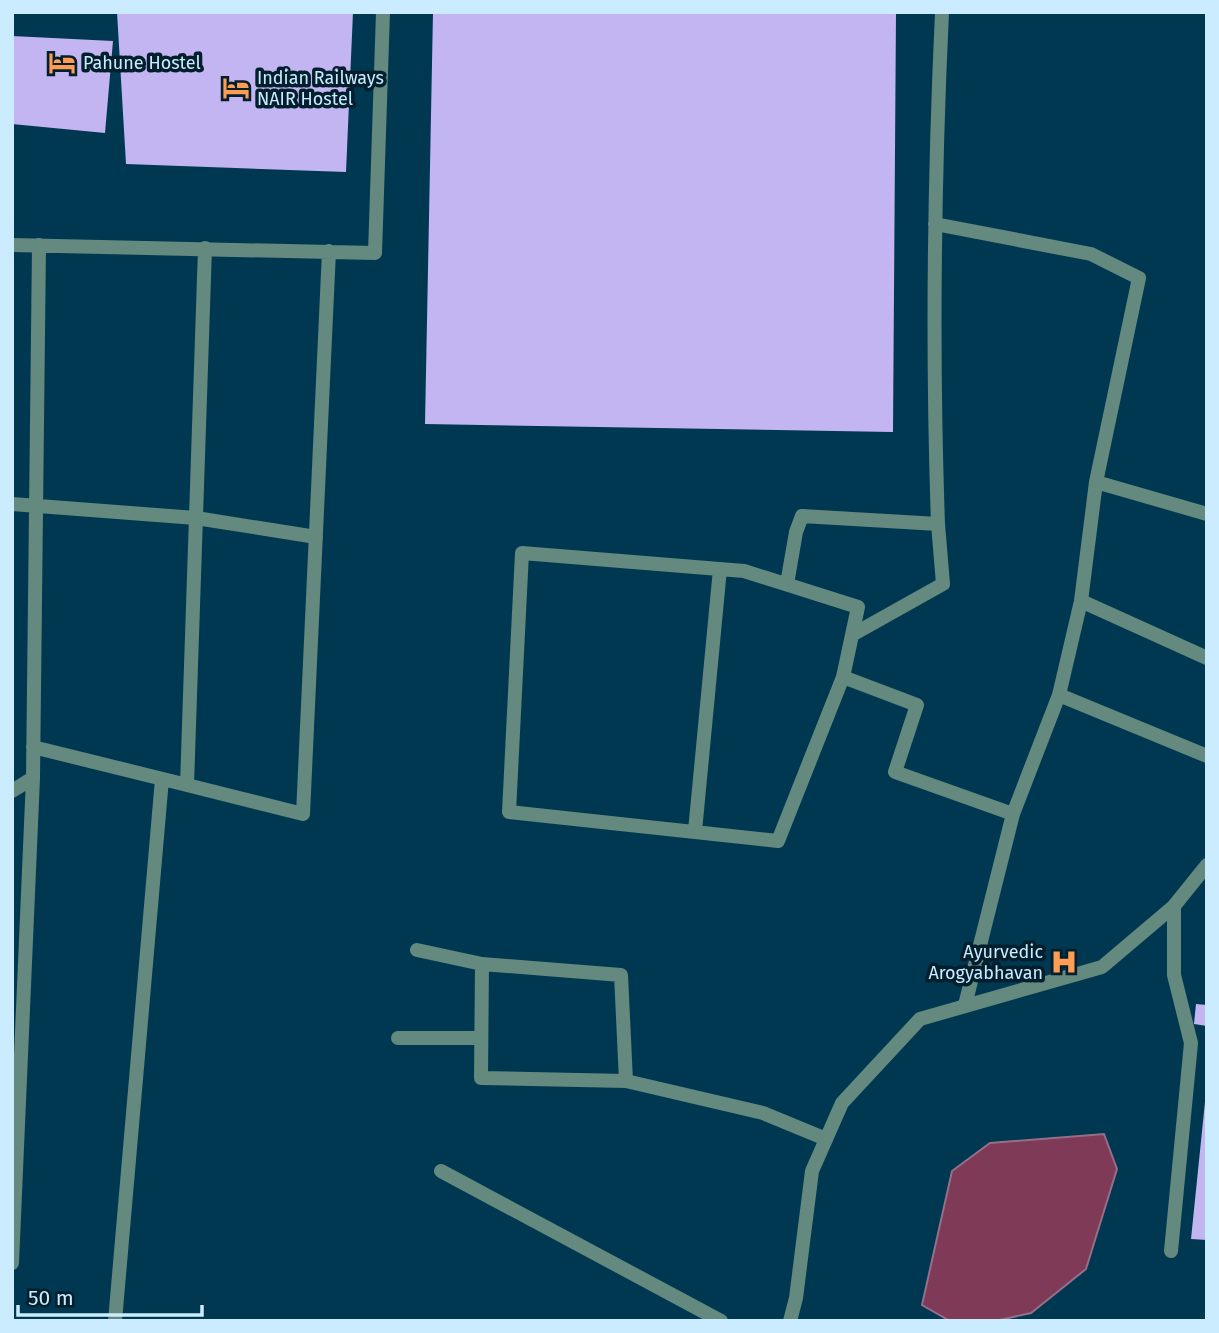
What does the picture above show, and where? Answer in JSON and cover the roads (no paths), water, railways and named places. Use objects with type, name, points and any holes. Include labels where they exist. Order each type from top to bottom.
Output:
[{"type":"street","points":[[12,245],[375,253],[383,12]]},
{"type":"street","points":[[852,635],[943,584],[938,524],[933,375],[942,12]]},
{"type":"street","points":[[935,223],[1091,254],[1139,278],[1096,482],[1081,601],[1059,695],[1013,814],[965,1005]]},
{"type":"street","points":[[12,1263],[33,778],[39,245]]},
{"type":"street","points":[[187,785],[205,248]]},
{"type":"street","points":[[33,747],[303,814],[329,250]]},
{"type":"street","points":[[1096,482],[1207,514]]},
{"type":"street","points":[[12,504],[196,518],[316,537]]},
{"type":"street","points":[[787,584],[796,532],[802,516],[938,524]]},
{"type":"street","points":[[522,553],[744,570],[787,584],[858,607],[843,677],[778,841],[509,812],[522,553]]},
{"type":"street","points":[[695,831],[720,569]]},
{"type":"street","points":[[1081,601],[1207,658]]},
{"type":"street","points":[[843,677],[917,705],[895,772],[1013,814]]},
{"type":"street","points":[[1059,695],[1207,756]]},
{"type":"street","points":[[12,792],[33,778]]},
{"type":"street","points":[[115,1321],[162,779]]},
{"type":"street","points":[[790,1321],[796,1298],[812,1171],[842,1103],[920,1019],[1102,967],[1174,906],[1207,865]]},
{"type":"street","points":[[1171,1251],[1191,1043],[1174,975],[1174,906]]},
{"type":"street","points":[[417,950],[482,964],[621,975],[626,1081]]},
{"type":"street","points":[[482,964],[481,1077],[626,1081],[764,1114],[826,1139]]},
{"type":"street","points":[[398,1038],[481,1038]]},
{"type":"street","points":[[441,1171],[720,1321]]},
{"type":"place","name":"Pahune Hostel","points":[[62,63]]},
{"type":"place","name":"Indian Railways NAIR Hostel","points":[[236,88]]},
{"type":"place","name":"Ayurvedic Arogyabhavan","points":[[1064,962]]}]
